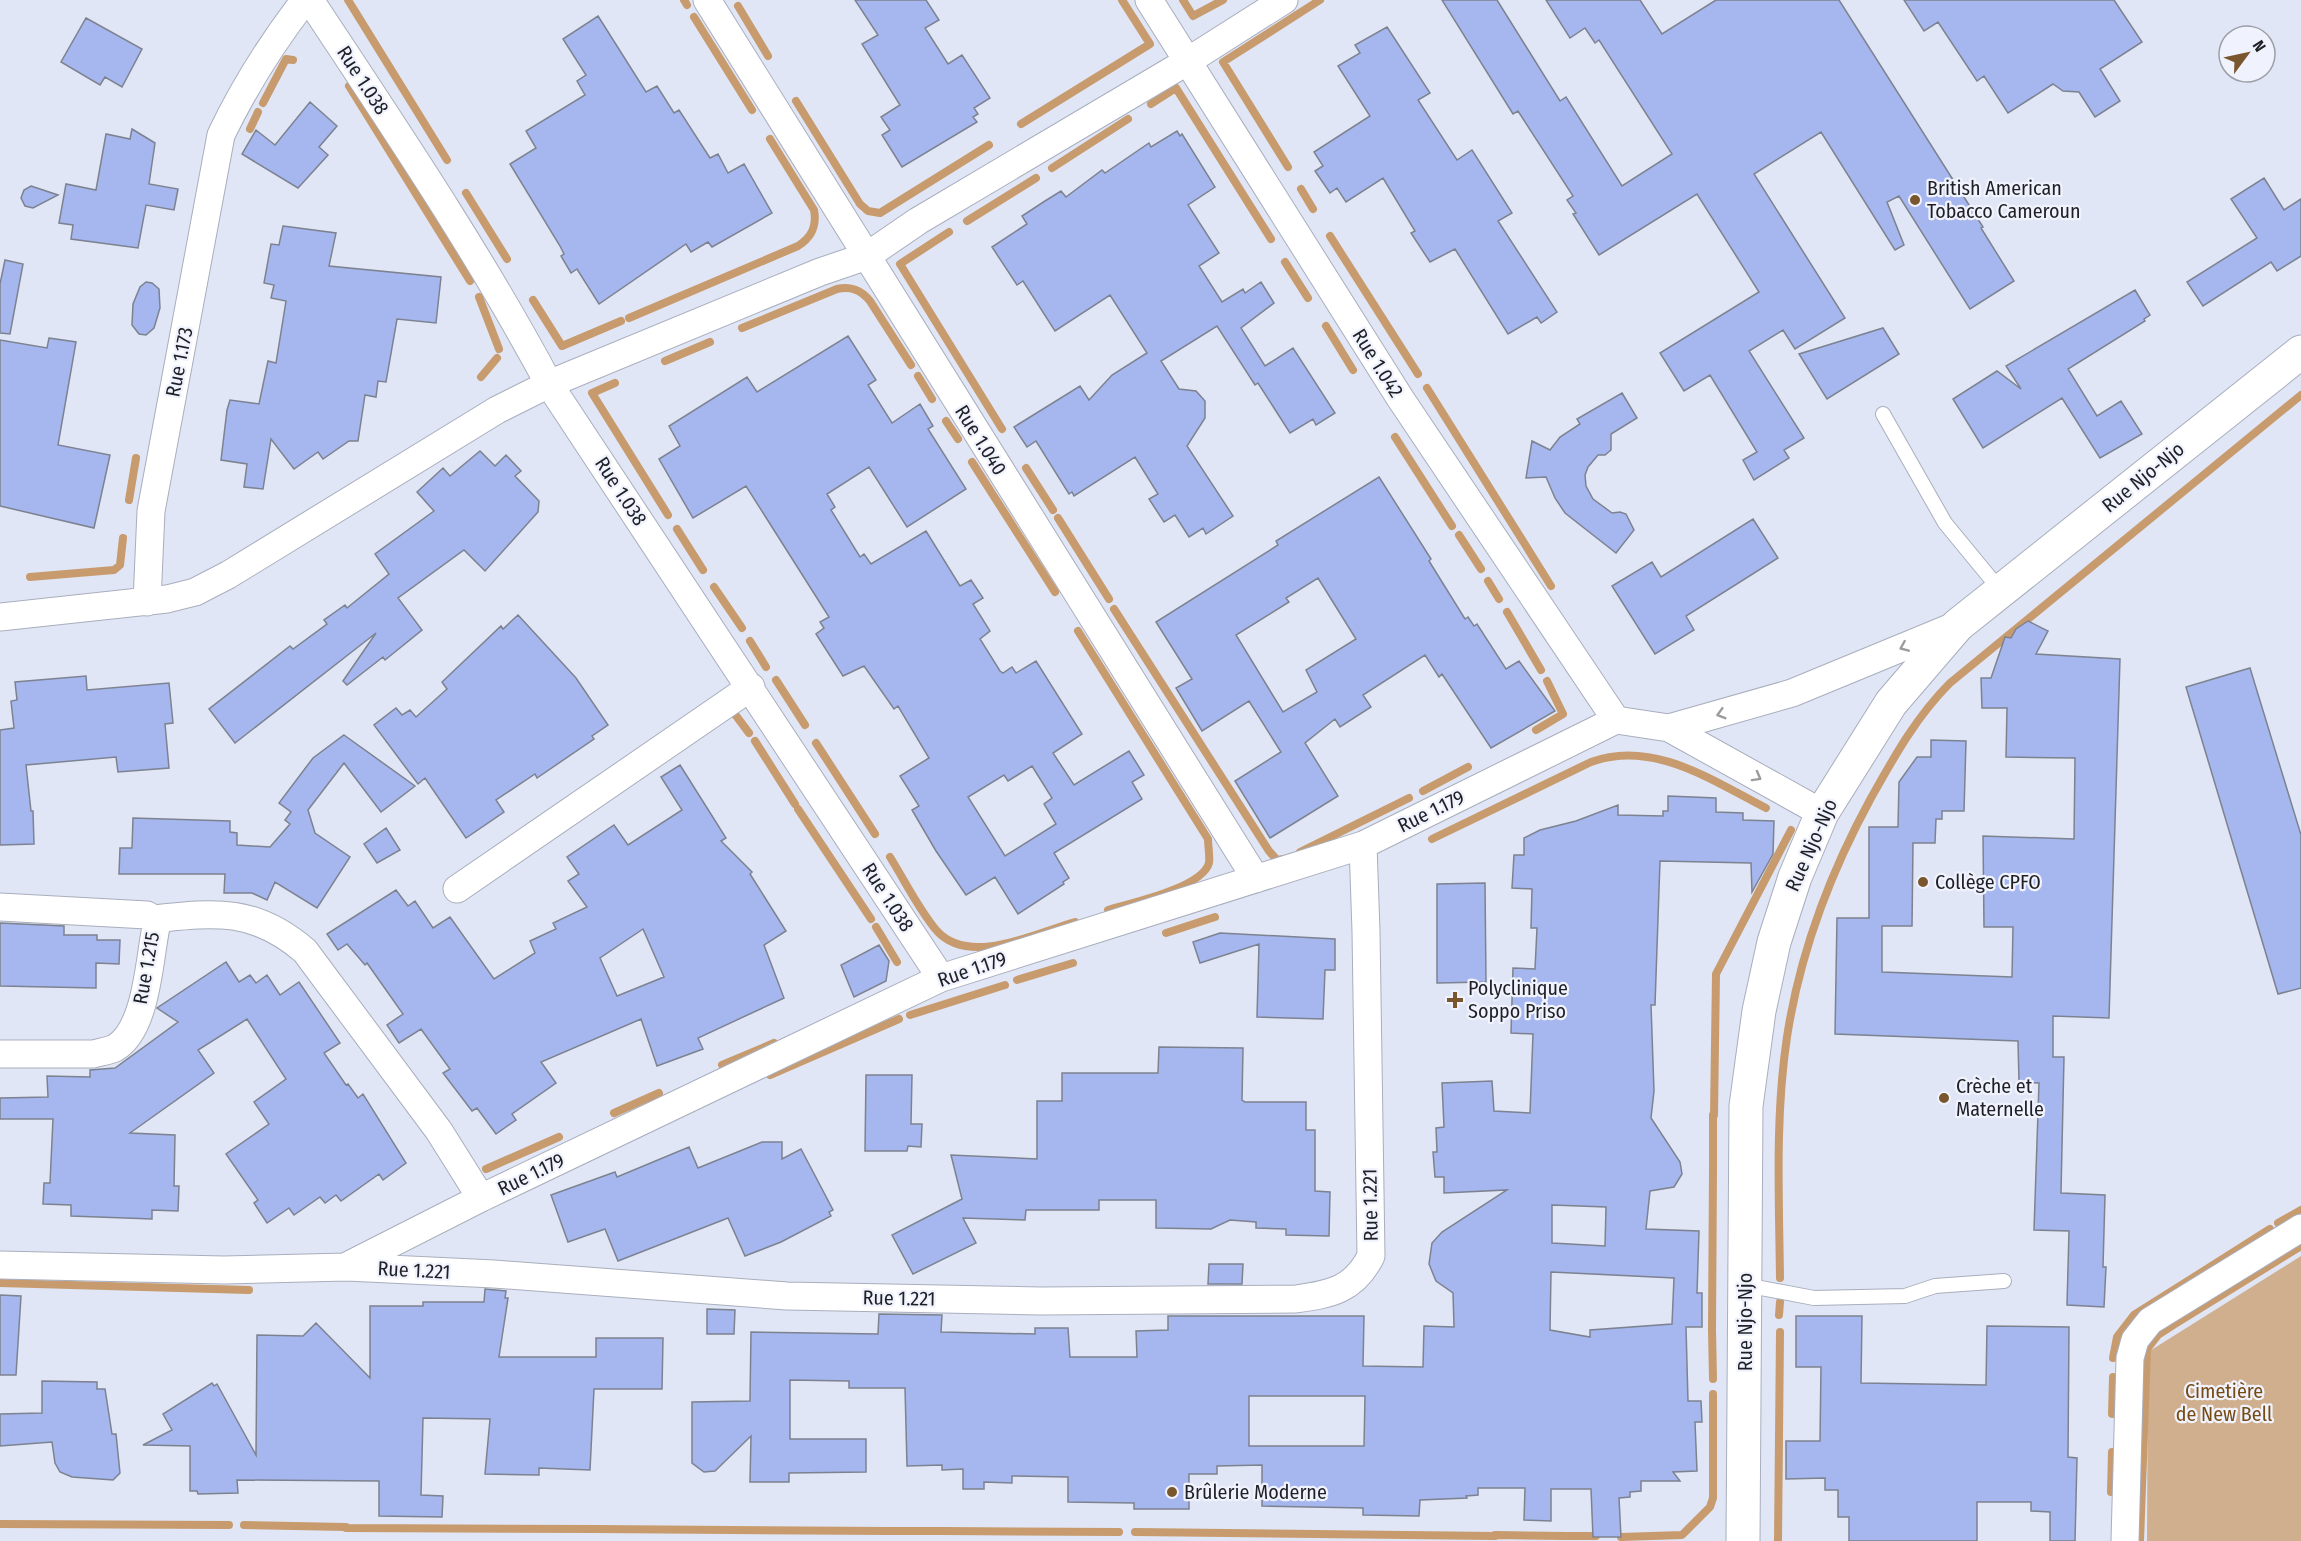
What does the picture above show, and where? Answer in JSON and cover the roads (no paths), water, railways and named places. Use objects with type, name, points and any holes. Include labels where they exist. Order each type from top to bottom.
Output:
[{"type":"main road","name":"Rue Njo-Njo","points":[[1743,1541],[1746,1106],[1759,1011],[1774,942],[1795,877],[1822,813],[1891,703],[1958,625],[2301,351]]},
{"type":"street","name":"Rue 1.173","points":[[147,603],[151,511],[221,135],[261,60],[305,0]]},
{"type":"street","name":"Rue 1.038","points":[[310,0],[439,195],[515,320],[549,384],[941,978]]},
{"type":"street","name":"Rue 1.040","points":[[708,0],[1256,879]]},
{"type":"street","name":"Rue 1.042","points":[[1149,0],[1400,398],[1616,720]]},
{"type":"street","points":[[0,617],[147,603],[195,592],[228,575],[497,410],[549,384],[820,272],[867,256],[918,221],[1188,62],[1284,0]]},
{"type":"street","points":[[1669,728],[1792,693],[1958,625]]},
{"type":"street","points":[[457,888],[751,687]]},
{"type":"street","points":[[1616,720],[1669,728],[1822,813]]},
{"type":"street","name":"Rue 1.179","points":[[347,1267],[481,1198],[941,978],[1363,845],[1616,720]]},
{"type":"street","name":"Rue 1.221","points":[[0,1265],[224,1270],[347,1267],[810,1297],[1041,1301],[1296,1299],[1344,1288],[1362,1274],[1371,1256],[1363,845]]},
{"type":"street","name":"Rue 1.215","points":[[0,907],[147,915],[154,919],[156,927],[145,995],[132,1028],[122,1043],[106,1051],[93,1054],[0,1054]]},
{"type":"street","points":[[154,919],[193,915],[251,918],[286,934],[298,945],[439,1131],[481,1198]]},
{"type":"street","points":[[2125,1541],[2130,1358],[2135,1340],[2150,1321],[2301,1228]]},
{"type":"lane","points":[[1883,414],[1945,523],[2001,591]]},
{"type":"lane","points":[[1745,1285],[1814,1298],[1905,1296],[1935,1286],[2004,1281]]},
{"type":"waterway","points":[[348,0],[447,160]]},
{"type":"waterway","points":[[684,0],[687,5]]},
{"type":"waterway","points":[[1021,124],[1150,44],[1122,0]]},
{"type":"waterway","points":[[1183,0],[1193,16],[1223,0]]},
{"type":"waterway","points":[[1288,167],[1223,62],[1320,0]]},
{"type":"waterway","points":[[738,6],[768,56]]},
{"type":"waterway","points":[[694,17],[752,110]]},
{"type":"waterway","points":[[263,103],[286,59],[293,60]]},
{"type":"waterway","points":[[349,86],[470,281]]},
{"type":"waterway","points":[[1151,104],[1176,88],[1271,239]]},
{"type":"waterway","points":[[796,101],[860,204],[868,211],[880,213],[989,145]]},
{"type":"waterway","points":[[250,129],[258,112]]},
{"type":"waterway","points":[[1052,168],[1128,119]]},
{"type":"waterway","points":[[629,318],[798,246],[807,239],[814,226],[814,210],[770,139]]},
{"type":"waterway","points":[[967,221],[1036,178]]},
{"type":"waterway","points":[[1301,189],[1313,209]]},
{"type":"waterway","points":[[466,193],[507,259]]},
{"type":"waterway","points":[[949,232],[900,264],[1002,429]]},
{"type":"waterway","points":[[1330,236],[1418,374]]},
{"type":"waterway","points":[[1285,262],[1308,298]]},
{"type":"waterway","points":[[742,328],[837,289],[847,288],[863,294],[870,301],[911,365]]},
{"type":"waterway","points":[[479,297],[499,349]]},
{"type":"waterway","points":[[533,300],[562,346],[621,321]]},
{"type":"waterway","points":[[1326,326],[1353,370]]},
{"type":"waterway","points":[[665,361],[710,342]]},
{"type":"waterway","points":[[481,377],[497,358]]},
{"type":"waterway","points":[[918,376],[932,399]]},
{"type":"waterway","points":[[615,383],[592,393],[668,515]]},
{"type":"waterway","points":[[1427,388],[1551,586]]},
{"type":"waterway","points":[[1780,1278],[1779,1127],[1783,1067],[1793,1005],[1808,944],[1830,884],[1856,826],[1888,768],[1916,724],[1950,683],[2301,395]]},
{"type":"waterway","points":[[946,421],[958,439]]},
{"type":"waterway","points":[[1395,437],[1452,526]]},
{"type":"waterway","points":[[129,500],[136,458]]},
{"type":"waterway","points":[[972,462],[1055,592]]},
{"type":"waterway","points":[[1026,468],[1053,510]]},
{"type":"waterway","points":[[1058,518],[1109,599]]},
{"type":"waterway","points":[[677,529],[703,570]]},
{"type":"waterway","points":[[1459,535],[1481,569]]},
{"type":"waterway","points":[[30,577],[114,570],[120,565],[123,538]]},
{"type":"waterway","points":[[1488,581],[1499,599]]},
{"type":"waterway","points":[[714,587],[742,628]]},
{"type":"waterway","points":[[1114,609],[1269,851],[1277,860],[1284,859]]},
{"type":"waterway","points":[[1507,612],[1541,670]]},
{"type":"waterway","points":[[1078,631],[1208,839],[1209,863],[1204,872],[1194,880],[1148,899],[1108,910]]},
{"type":"waterway","points":[[750,641],[766,667]]},
{"type":"waterway","points":[[776,680],[805,725]]},
{"type":"waterway","points":[[1536,730],[1563,714],[1547,681]]},
{"type":"waterway","points":[[734,713],[749,733]]},
{"type":"waterway","points":[[755,741],[795,804]]},
{"type":"waterway","points":[[816,743],[875,834]]},
{"type":"waterway","points":[[1432,839],[1591,762],[1614,756],[1660,759],[1682,766],[1766,808]]},
{"type":"waterway","points":[[1423,791],[1468,767]]},
{"type":"waterway","points":[[1300,852],[1409,798]]},
{"type":"waterway","points":[[798,809],[871,919]]},
{"type":"waterway","points":[[1714,1115],[1716,974],[1791,830]]},
{"type":"waterway","points":[[890,857],[930,923],[951,941],[967,946],[985,947],[1023,939],[1075,922]]},
{"type":"waterway","points":[[1166,933],[1215,917]]},
{"type":"waterway","points":[[876,927],[897,962]]},
{"type":"waterway","points":[[1017,980],[1073,963]]},
{"type":"waterway","points":[[910,1015],[1005,985]]},
{"type":"waterway","points":[[770,1075],[899,1019]]},
{"type":"waterway","points":[[722,1065],[774,1043]]},
{"type":"waterway","points":[[614,1113],[659,1093]]},
{"type":"waterway","points":[[1713,1115],[1713,1170]]},
{"type":"waterway","points":[[486,1169],[559,1137]]},
{"type":"waterway","points":[[1712,1330],[1713,1169]]},
{"type":"waterway","points":[[2278,1223],[2301,1210]]},
{"type":"waterway","points":[[2113,1358],[2117,1337],[2134,1315],[2270,1229]]},
{"type":"waterway","points":[[2140,1541],[2147,1349],[2158,1335],[2301,1246]]},
{"type":"waterway","points":[[0,1283],[249,1290]]},
{"type":"waterway","points":[[1779,1315],[1780,1302]]},
{"type":"waterway","points":[[1712,1330],[1713,1379]]},
{"type":"waterway","points":[[1778,1541],[1780,1332]]},
{"type":"waterway","points":[[2112,1414],[2113,1377]]},
{"type":"waterway","points":[[1713,1394],[1713,1423]]},
{"type":"waterway","points":[[1713,1422],[1713,1497]]},
{"type":"waterway","points":[[2111,1492],[2112,1452]]},
{"type":"waterway","points":[[1621,1537],[1682,1535],[1710,1507],[1713,1498]]},
{"type":"waterway","points":[[0,1524],[229,1525]]},
{"type":"waterway","points":[[244,1525],[346,1527]]},
{"type":"waterway","points":[[346,1528],[596,1529]]},
{"type":"waterway","points":[[596,1529],[888,1531]]},
{"type":"waterway","points":[[888,1531],[946,1531]]},
{"type":"waterway","points":[[946,1531],[1119,1532]]},
{"type":"waterway","points":[[1135,1532],[1495,1536]]},
{"type":"waterway","points":[[1495,1535],[1567,1536]]},
{"type":"waterway","points":[[1567,1536],[1596,1536]]},
{"type":"place","name":"British American Tobacco Cameroun","points":[[1915,200]]},
{"type":"place","name":"Collège CPFO","points":[[1923,882]]},
{"type":"place","name":"Polyclinique Soppo Priso","points":[[1455,1000]]},
{"type":"place","name":"Crèche et Maternelle","points":[[1944,1098]]},
{"type":"place","name":"Brûlerie Moderne","points":[[1172,1492]]},
{"type":"park label","name":"Cimetière de New Bell","points":[[2224,1402]]}]
